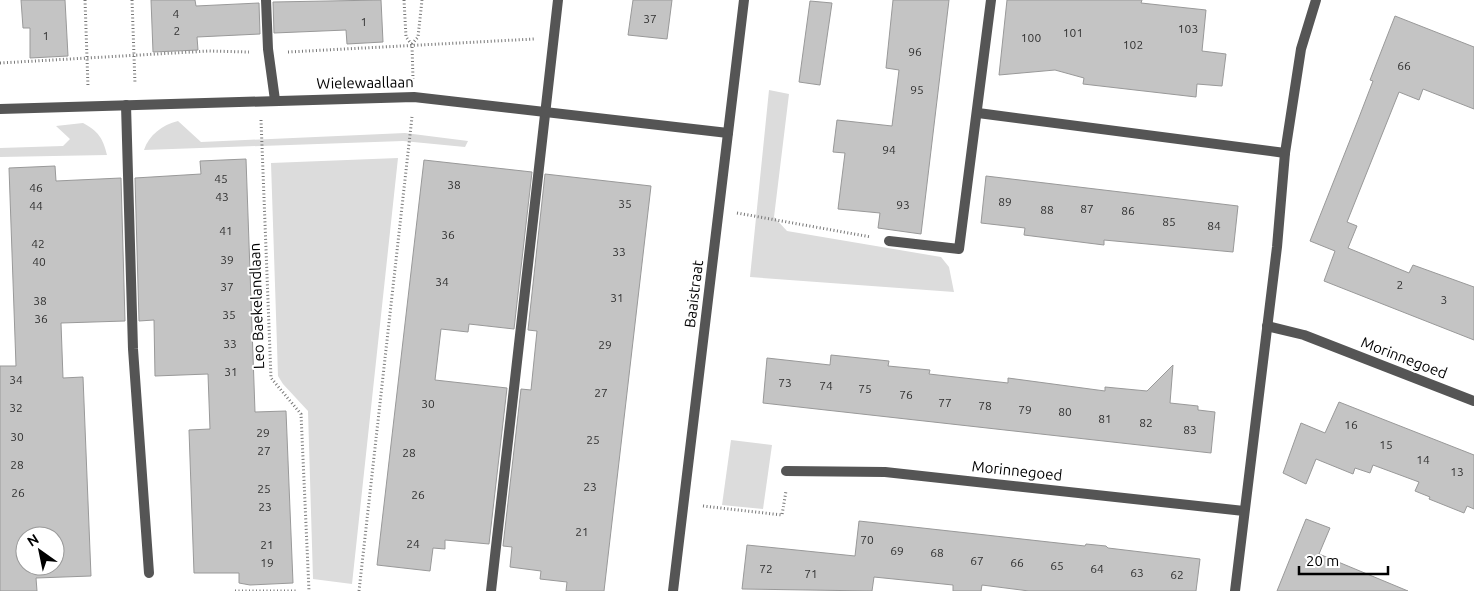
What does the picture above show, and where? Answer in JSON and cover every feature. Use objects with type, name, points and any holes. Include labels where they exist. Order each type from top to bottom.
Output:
[{"type":"street","points":[[266,0],[268,49],[275,100]]},
{"type":"street","points":[[491,591],[558,0]]},
{"type":"street","name":"Baaistraat","points":[[673,591],[744,0]]},
{"type":"street","points":[[889,241],[959,249],[978,113],[991,0]]},
{"type":"street","points":[[1235,591],[1277,246],[1284,153],[1302,49],[1316,0]]},
{"type":"street","name":"Wielewaallaan","points":[[0,109],[414,97],[728,133]]},
{"type":"street","points":[[131,104],[133,349],[149,573]]},
{"type":"street","points":[[978,113],[1284,153]]},
{"type":"street","name":"Morinnegoed","points":[[1267,326],[1304,335],[1474,401]]},
{"type":"street","name":"Morinnegoed","points":[[786,471],[885,472],[1244,511]]},
{"type":"path","points":[[85,0],[88,106]]},
{"type":"path","points":[[131,104],[132,0]]},
{"type":"path","points":[[359,591],[414,97],[412,45],[406,37],[404,0]]},
{"type":"path","points":[[412,45],[418,37],[422,0]]},
{"type":"path","name":"Leo Baekelandlaan","points":[[260,100],[271,378],[301,414],[309,591]]},
{"type":"path","points":[[719,210],[889,241]]},
{"type":"path","points":[[684,503],[782,515],[787,487],[786,471]]},
{"type":"path","points":[[235,591],[297,591]]},
{"type":"shaded area","points":[[769,90],[789,94],[774,217],[787,231],[941,257],[949,267],[954,292],[750,277]]},
{"type":"shaded area","points":[[178,121],[201,142],[405,133],[468,141],[465,147],[403,141],[144,150],[149,140],[157,131]]},
{"type":"shaded area","points":[[83,123],[93,129],[99,136],[104,144],[107,155],[0,157],[0,148],[63,146],[70,139],[56,126]]},
{"type":"shaded area","points":[[398,158],[352,584],[313,579],[308,411],[278,376],[271,163]]},
{"type":"shaded area","points":[[731,440],[772,445],[763,509],[722,505]]},
{"type":"building","points":[[21,0],[65,0],[68,56],[30,58],[30,28],[23,28]]},
{"type":"building","points":[[151,0],[195,0],[196,6],[259,3],[260,34],[197,37],[198,50],[153,52]]},
{"type":"building","points":[[381,0],[383,42],[347,44],[346,30],[274,33],[273,2]]},
{"type":"building","points":[[633,0],[672,0],[667,39],[628,35]]},
{"type":"building","points":[[893,0],[949,0],[921,234],[878,228],[880,213],[838,209],[845,153],[833,152],[837,120],[892,126],[899,70],[886,68]]},
{"type":"building","points":[[1007,0],[1142,0],[1141,3],[1206,10],[1202,51],[1226,54],[1222,86],[1197,84],[1196,97],[1083,84],[1084,78],[1055,70],[999,75]]},
{"type":"building","points":[[810,1],[832,3],[820,85],[799,82]]},
{"type":"building","points":[[1395,16],[1474,47],[1474,109],[1423,89],[1419,100],[1399,92],[1347,222],[1357,226],[1348,248],[1409,273],[1413,265],[1474,287],[1474,340],[1324,281],[1335,251],[1310,241],[1373,81],[1370,80]]},
{"type":"building","points":[[246,159],[255,412],[286,411],[293,583],[250,585],[239,583],[239,573],[194,573],[189,430],[210,429],[208,374],[155,376],[154,320],[139,321],[135,178],[201,174],[200,161]]},
{"type":"building","points":[[424,160],[532,172],[514,329],[469,324],[468,332],[441,329],[435,380],[507,388],[489,544],[445,540],[445,549],[433,548],[430,571],[377,565]]},
{"type":"building","points":[[55,166],[56,181],[121,178],[125,321],[61,323],[63,378],[83,377],[91,576],[36,578],[37,591],[0,591],[0,366],[16,366],[9,168]]},
{"type":"building","points":[[545,174],[651,186],[604,591],[566,591],[567,582],[540,579],[541,571],[510,567],[512,547],[503,546],[521,389],[531,390],[537,331],[528,330]]},
{"type":"building","points":[[986,176],[1238,206],[1233,252],[1104,240],[1104,245],[1024,235],[1025,228],[981,223]]},
{"type":"building","points":[[831,355],[889,361],[888,366],[930,370],[929,374],[1008,383],[1008,378],[1105,391],[1105,387],[1147,391],[1173,365],[1170,403],[1198,406],[1198,410],[1215,412],[1211,453],[763,403],[767,358],[830,365]]},
{"type":"building","points":[[1339,402],[1474,455],[1474,509],[1467,506],[1464,513],[1429,499],[1430,497],[1415,491],[1419,482],[1373,465],[1370,473],[1355,468],[1353,474],[1316,459],[1306,484],[1283,473],[1301,423],[1325,433]]},
{"type":"building","points":[[1306,519],[1330,528],[1319,554],[1408,591],[1277,591]]},
{"type":"building","points":[[859,521],[1085,546],[1086,544],[1106,546],[1108,548],[1200,559],[1196,591],[1029,591],[982,585],[981,591],[953,591],[953,585],[874,577],[872,591],[742,589],[747,545],[855,556]]}]
